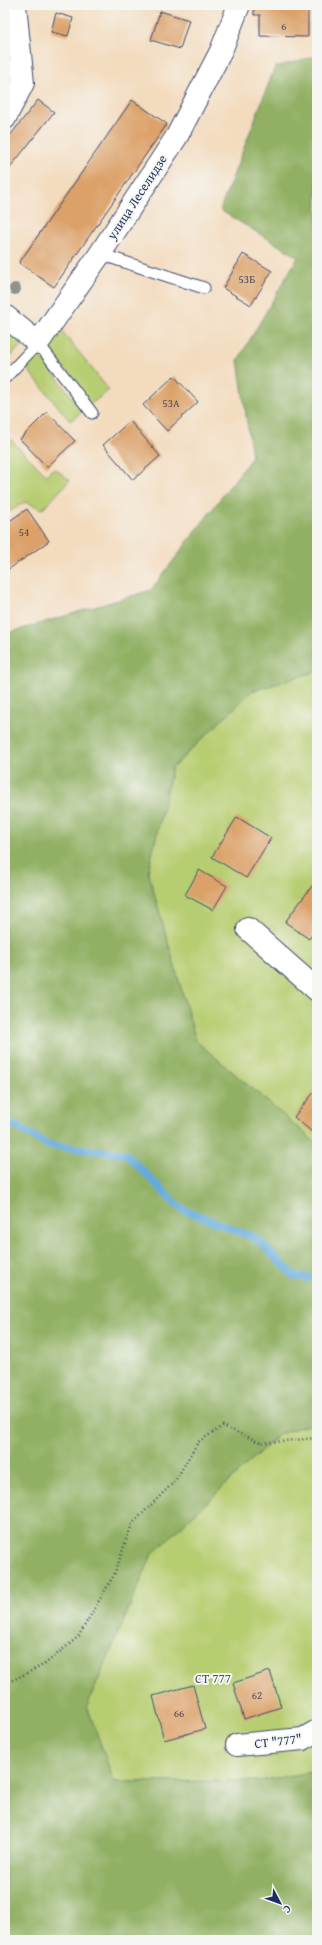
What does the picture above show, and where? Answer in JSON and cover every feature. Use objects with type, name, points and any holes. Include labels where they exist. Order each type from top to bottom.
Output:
[{"type":"street","points":[[5,118],[23,83],[12,39],[15,5]]},
{"type":"street","name":"улица Леселидзе","points":[[38,343],[100,254],[177,136],[221,51],[239,5]]},
{"type":"street","points":[[5,316],[38,343]]},
{"type":"street","points":[[248,929],[317,990]]},
{"type":"street","name":"СТ \"777\"","points":[[237,1746],[303,1739],[317,1731]]},
{"type":"lane","points":[[100,254],[204,288]]},
{"type":"lane","points":[[5,378],[38,343],[92,413]]},
{"type":"path","points":[[5,1684],[45,1664],[78,1637],[114,1575],[132,1524],[175,1481],[198,1442],[223,1426],[261,1443],[317,1438]]},
{"type":"green space","points":[[317,56],[317,671],[252,691],[172,768],[148,872],[196,1041],[317,1144],[317,1422],[279,1434],[152,1554],[87,1706],[114,1782],[260,1781],[317,1771],[317,1940],[5,1940],[5,634],[151,590],[252,457],[238,360],[298,257],[220,210],[275,67]]},
{"type":"green space","points":[[5,325],[25,341],[5,363]]},
{"type":"green space","points":[[62,331],[109,390],[91,404],[46,344]]},
{"type":"green space","points":[[37,352],[83,411],[70,421],[23,364]]},
{"type":"green space","points":[[5,434],[46,475],[54,468],[70,480],[43,509],[25,502],[5,514]]},
{"type":"green space","points":[[317,671],[317,1144],[196,1041],[148,872],[172,768],[252,691]]},
{"type":"green space","name":"СТ 777","points":[[317,1422],[317,1771],[260,1781],[114,1782],[87,1706],[152,1554],[279,1434]]},
{"type":"building","points":[[254,5],[308,5],[308,37],[260,36],[260,15],[254,15]]},
{"type":"building","points":[[160,11],[189,20],[180,49],[151,40]]},
{"type":"building","points":[[56,13],[73,18],[68,36],[51,32]]},
{"type":"building","points":[[38,100],[54,112],[5,174],[5,142]]},
{"type":"building","points":[[132,100],[167,124],[54,287],[19,263]]},
{"type":"building","points":[[243,254],[272,271],[251,305],[223,288]]},
{"type":"building","points":[[174,376],[198,402],[167,431],[143,405]]},
{"type":"building","points":[[47,412],[75,441],[47,467],[20,439]]},
{"type":"building","points":[[130,421],[160,456],[133,480],[103,445]]},
{"type":"building","points":[[27,509],[49,541],[9,569],[5,563],[5,524]]},
{"type":"building","points":[[237,817],[271,838],[246,878],[212,857]]},
{"type":"building","points":[[199,870],[227,886],[213,910],[185,895]]},
{"type":"building","points":[[315,882],[317,883],[317,928],[309,939],[285,922]]},
{"type":"building","points":[[314,1092],[317,1095],[317,1136],[294,1117]]},
{"type":"building","points":[[270,1671],[281,1707],[244,1719],[233,1683]]},
{"type":"building","points":[[193,1685],[205,1729],[164,1740],[153,1696]]},
{"type":"waterway","points":[[5,1120],[48,1145],[126,1154],[180,1208],[257,1239],[294,1276],[317,1279]]}]
